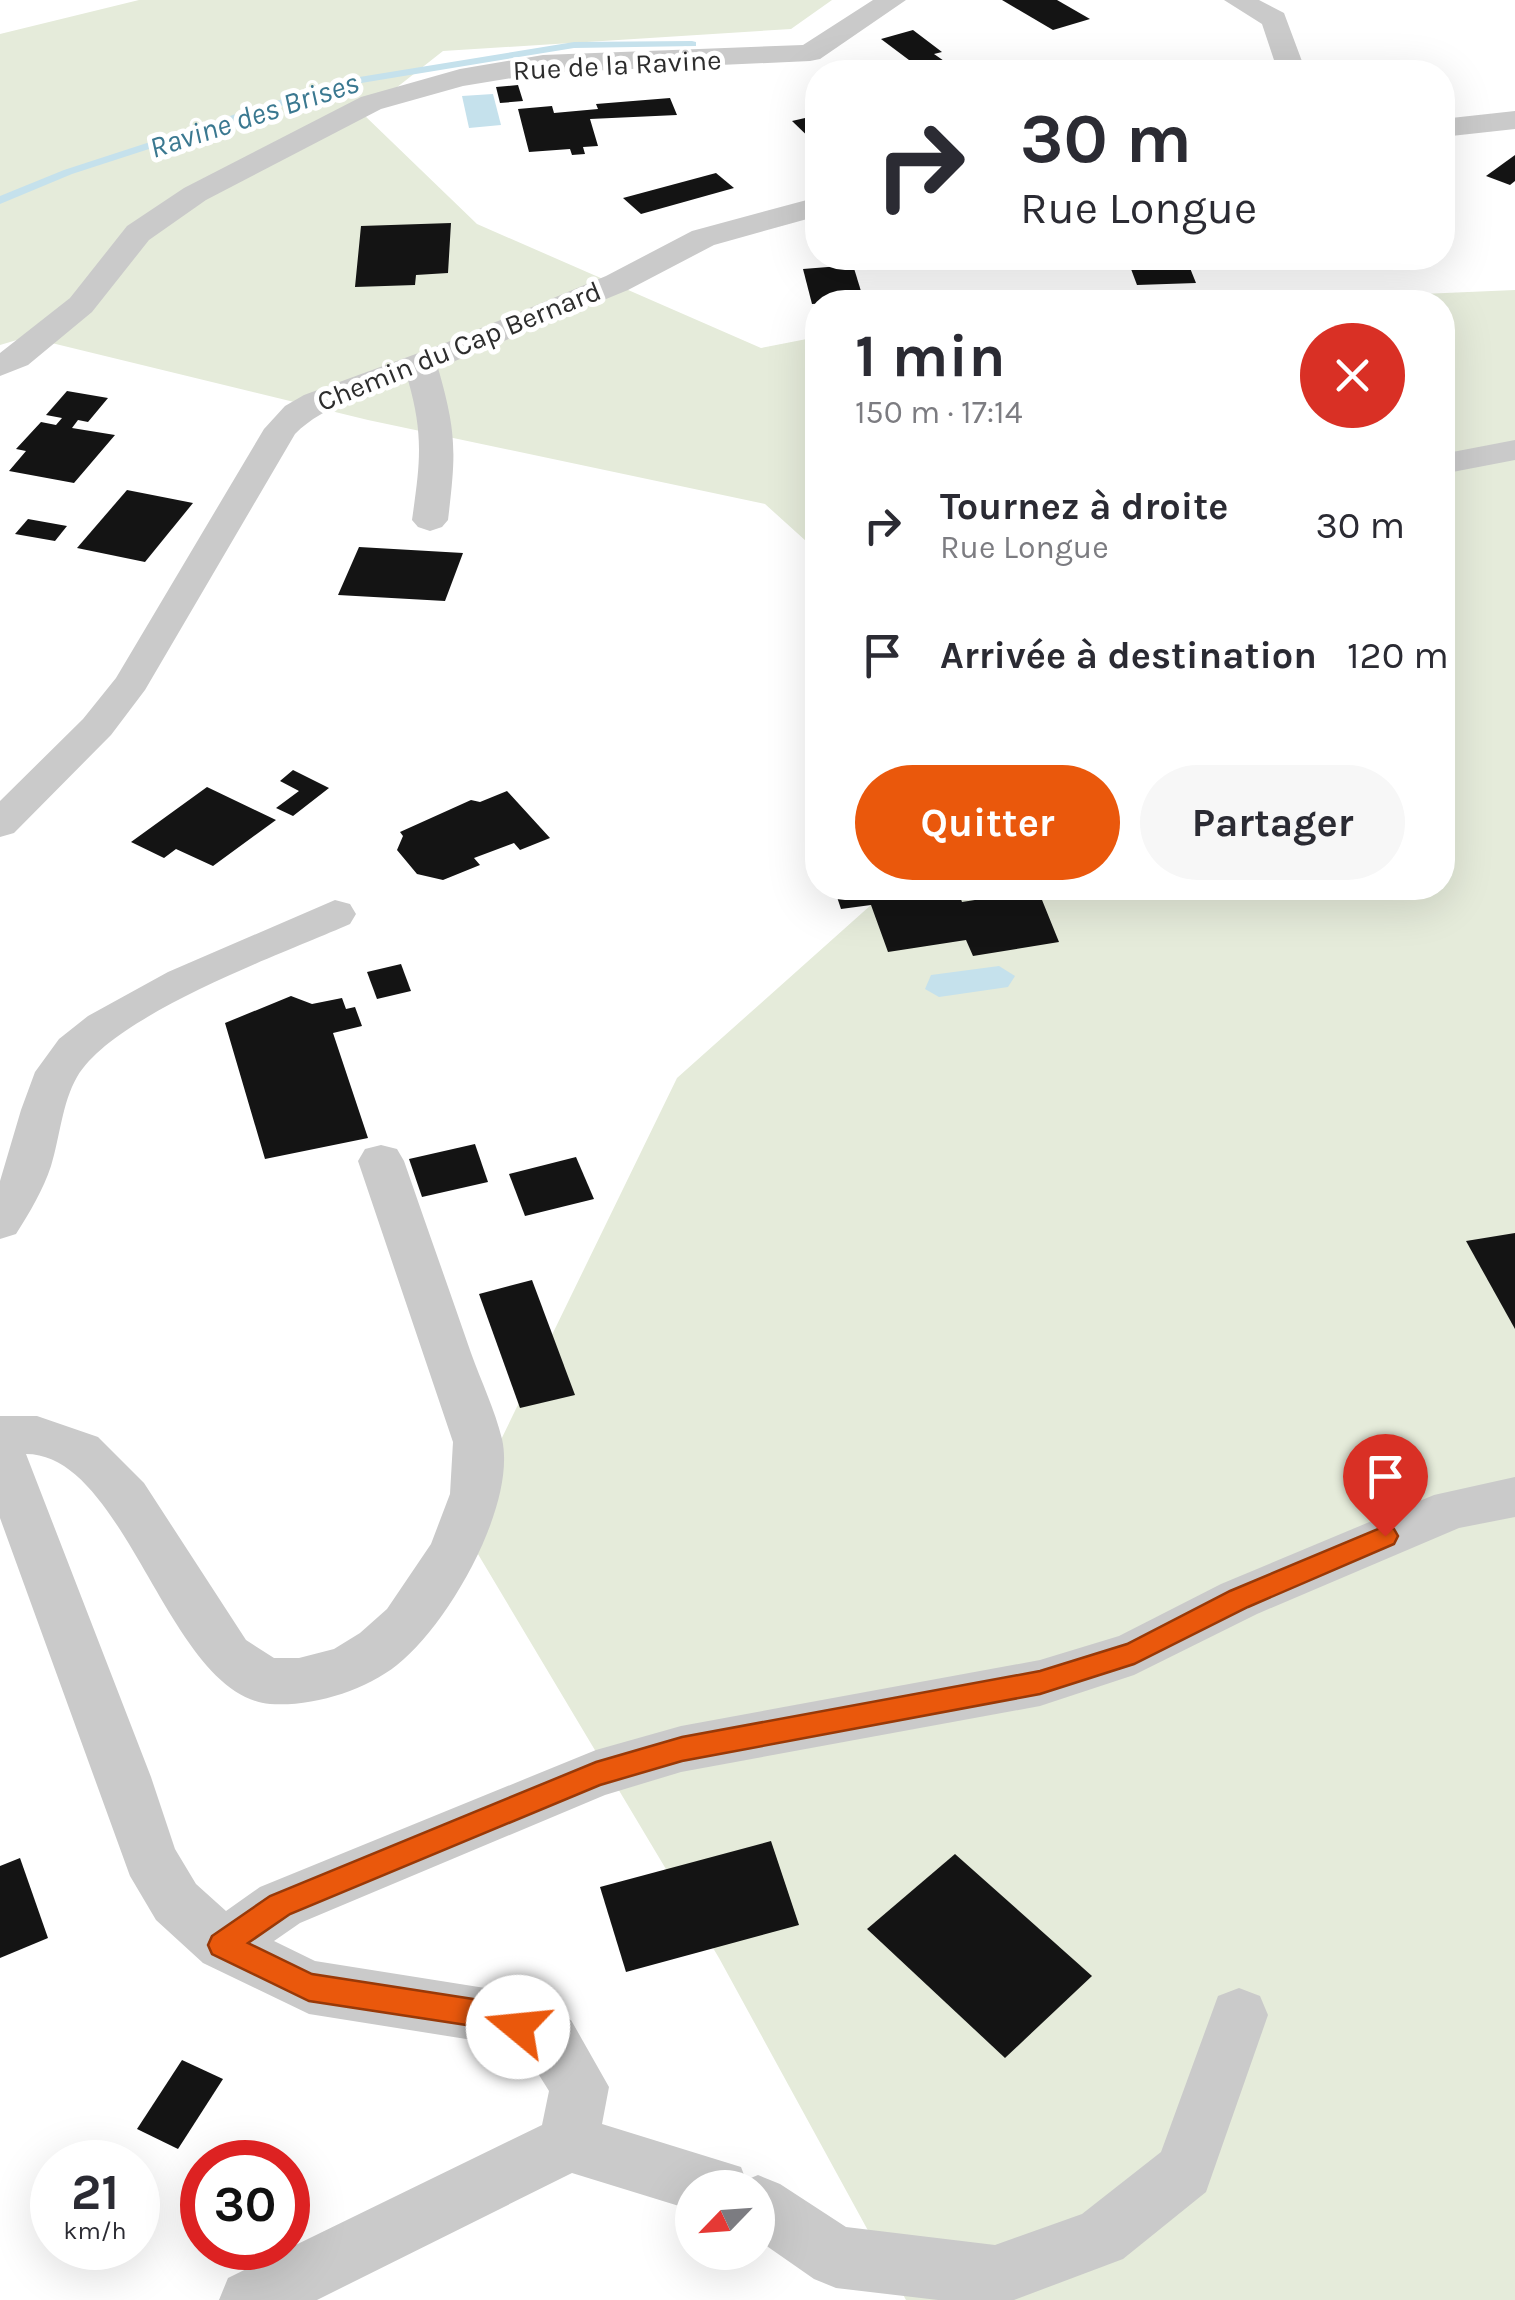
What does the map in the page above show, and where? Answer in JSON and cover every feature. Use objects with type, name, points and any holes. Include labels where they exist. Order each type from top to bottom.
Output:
[{"type":"street","name":"Rue de la Ravine","points":[[0,366],[16,358],[81,305],[138,233],[195,194],[371,103],[460,78],[543,64],[810,53],[892,0]]},
{"type":"street","points":[[1238,0],[1274,18],[1288,60]]},
{"type":"street","points":[[1455,127],[1515,120]]},
{"type":"street","name":"Chemin du Cap Bernard","points":[[0,824],[97,727],[132,682],[280,429],[297,412],[617,283],[703,238],[805,210]]},
{"type":"street","points":[[420,363],[437,423],[438,451],[430,520]]},
{"type":"street","points":[[1455,462],[1515,450]]},
{"type":"street","points":[[0,1222],[20,1196],[58,1071],[82,1039],[124,1011],[335,914]]},
{"type":"street","points":[[0,1435],[37,1435],[80,1451],[126,1497],[227,1656],[266,1680],[298,1682],[348,1668],[379,1649],[405,1624],[454,1553],[475,1494],[478,1442],[380,1161]]},
{"type":"street","points":[[0,1452],[124,1778],[150,1858],[176,1902],[222,1945],[309,1988],[486,2015],[550,2039],[579,2087],[569,2143]]},
{"type":"street","points":[[222,1945],[280,1905],[596,1774],[682,1749],[1040,1682],[1134,1653],[1239,1599],[1452,1509],[1515,1497]]},
{"type":"street","points":[[775,2216],[836,2257],[994,2276],[1101,2238],[1185,2171],[1239,2016]]},
{"type":"street","points":[[250,2300],[569,2143],[675,2175]]},
{"type":"green space","points":[[139,0],[832,0],[791,29],[443,51],[363,114],[477,224],[761,348],[805,339],[805,540],[765,504],[368,420],[27,337],[0,345],[0,34]]},
{"type":"green space","points":[[1515,290],[1515,2300],[906,2300],[719,1958],[460,1524],[677,1078],[877,900],[1455,900],[1455,293]]},
{"type":"water","points":[[493,94],[501,125],[469,128],[462,96]]},
{"type":"water","points":[[999,966],[1015,976],[1008,987],[939,997],[925,989],[931,975]]},
{"type":"building","points":[[1002,0],[1057,0],[1090,19],[1053,30]]},
{"type":"building","points":[[913,30],[942,52],[934,54],[943,60],[909,60],[881,39]]},
{"type":"building","points":[[518,85],[523,101],[500,103],[496,87]]},
{"type":"building","points":[[670,98],[677,115],[590,119],[598,146],[583,147],[585,154],[572,155],[570,149],[529,152],[518,109],[552,106],[554,113],[598,109],[596,104]]},
{"type":"building","points":[[805,118],[805,134],[792,121]]},
{"type":"building","points":[[1515,155],[1515,181],[1510,185],[1486,176]]},
{"type":"building","points":[[716,173],[734,188],[641,214],[623,198]]},
{"type":"building","points":[[451,223],[448,273],[416,275],[415,285],[355,287],[361,226]]},
{"type":"building","points":[[803,269],[855,270],[861,290],[808,290]]},
{"type":"building","points":[[1131,270],[1191,270],[1196,283],[1137,285]]},
{"type":"building","points":[[67,391],[108,398],[88,422],[78,420],[72,428],[115,435],[74,483],[9,471],[26,451],[16,449],[41,422],[56,425],[62,418],[46,415]]},
{"type":"building","points":[[127,490],[193,503],[145,562],[77,548]]},
{"type":"building","points":[[28,519],[67,526],[55,541],[15,534]]},
{"type":"building","points":[[359,547],[463,553],[445,601],[338,595]]},
{"type":"building","points":[[293,770],[329,788],[293,816],[276,808],[299,791],[280,781]]},
{"type":"building","points":[[207,787],[276,820],[213,866],[176,849],[164,858],[131,842]]},
{"type":"building","points":[[507,791],[550,838],[520,850],[514,843],[474,858],[480,865],[443,880],[417,874],[397,850],[403,836],[400,832],[471,800],[480,802]]},
{"type":"building","points":[[838,900],[1042,900],[1059,942],[973,956],[966,940],[888,952],[871,905],[841,909]]},
{"type":"building","points":[[401,964],[411,991],[377,999],[367,972]]},
{"type":"building","points":[[291,996],[312,1004],[342,998],[346,1009],[355,1007],[362,1026],[333,1033],[368,1138],[265,1159],[225,1023]]},
{"type":"building","points":[[475,1144],[488,1182],[422,1197],[409,1159]]},
{"type":"building","points":[[576,1157],[594,1199],[525,1216],[509,1174]]},
{"type":"building","points":[[1515,1233],[1515,1329],[1466,1241]]},
{"type":"building","points":[[532,1280],[575,1395],[520,1408],[479,1294]]},
{"type":"building","points":[[771,1841],[799,1925],[626,1972],[600,1887]]},
{"type":"building","points":[[955,1854],[1092,1976],[1005,2058],[867,1929]]},
{"type":"building","points":[[20,1858],[48,1938],[0,1958],[0,1866]]},
{"type":"building","points":[[182,2060],[223,2079],[184,2140],[180,2140],[178,2149],[137,2129]]},
{"type":"waterway","name":"Ravine des Brises","points":[[0,200],[68,172],[341,83],[574,45],[692,44]]},
{"type":"route","points":[[518,2027],[486,2015],[309,1988],[222,1945],[280,1905],[596,1774],[682,1749],[1040,1682],[1134,1653],[1239,1599],[1385,1536]]}]
